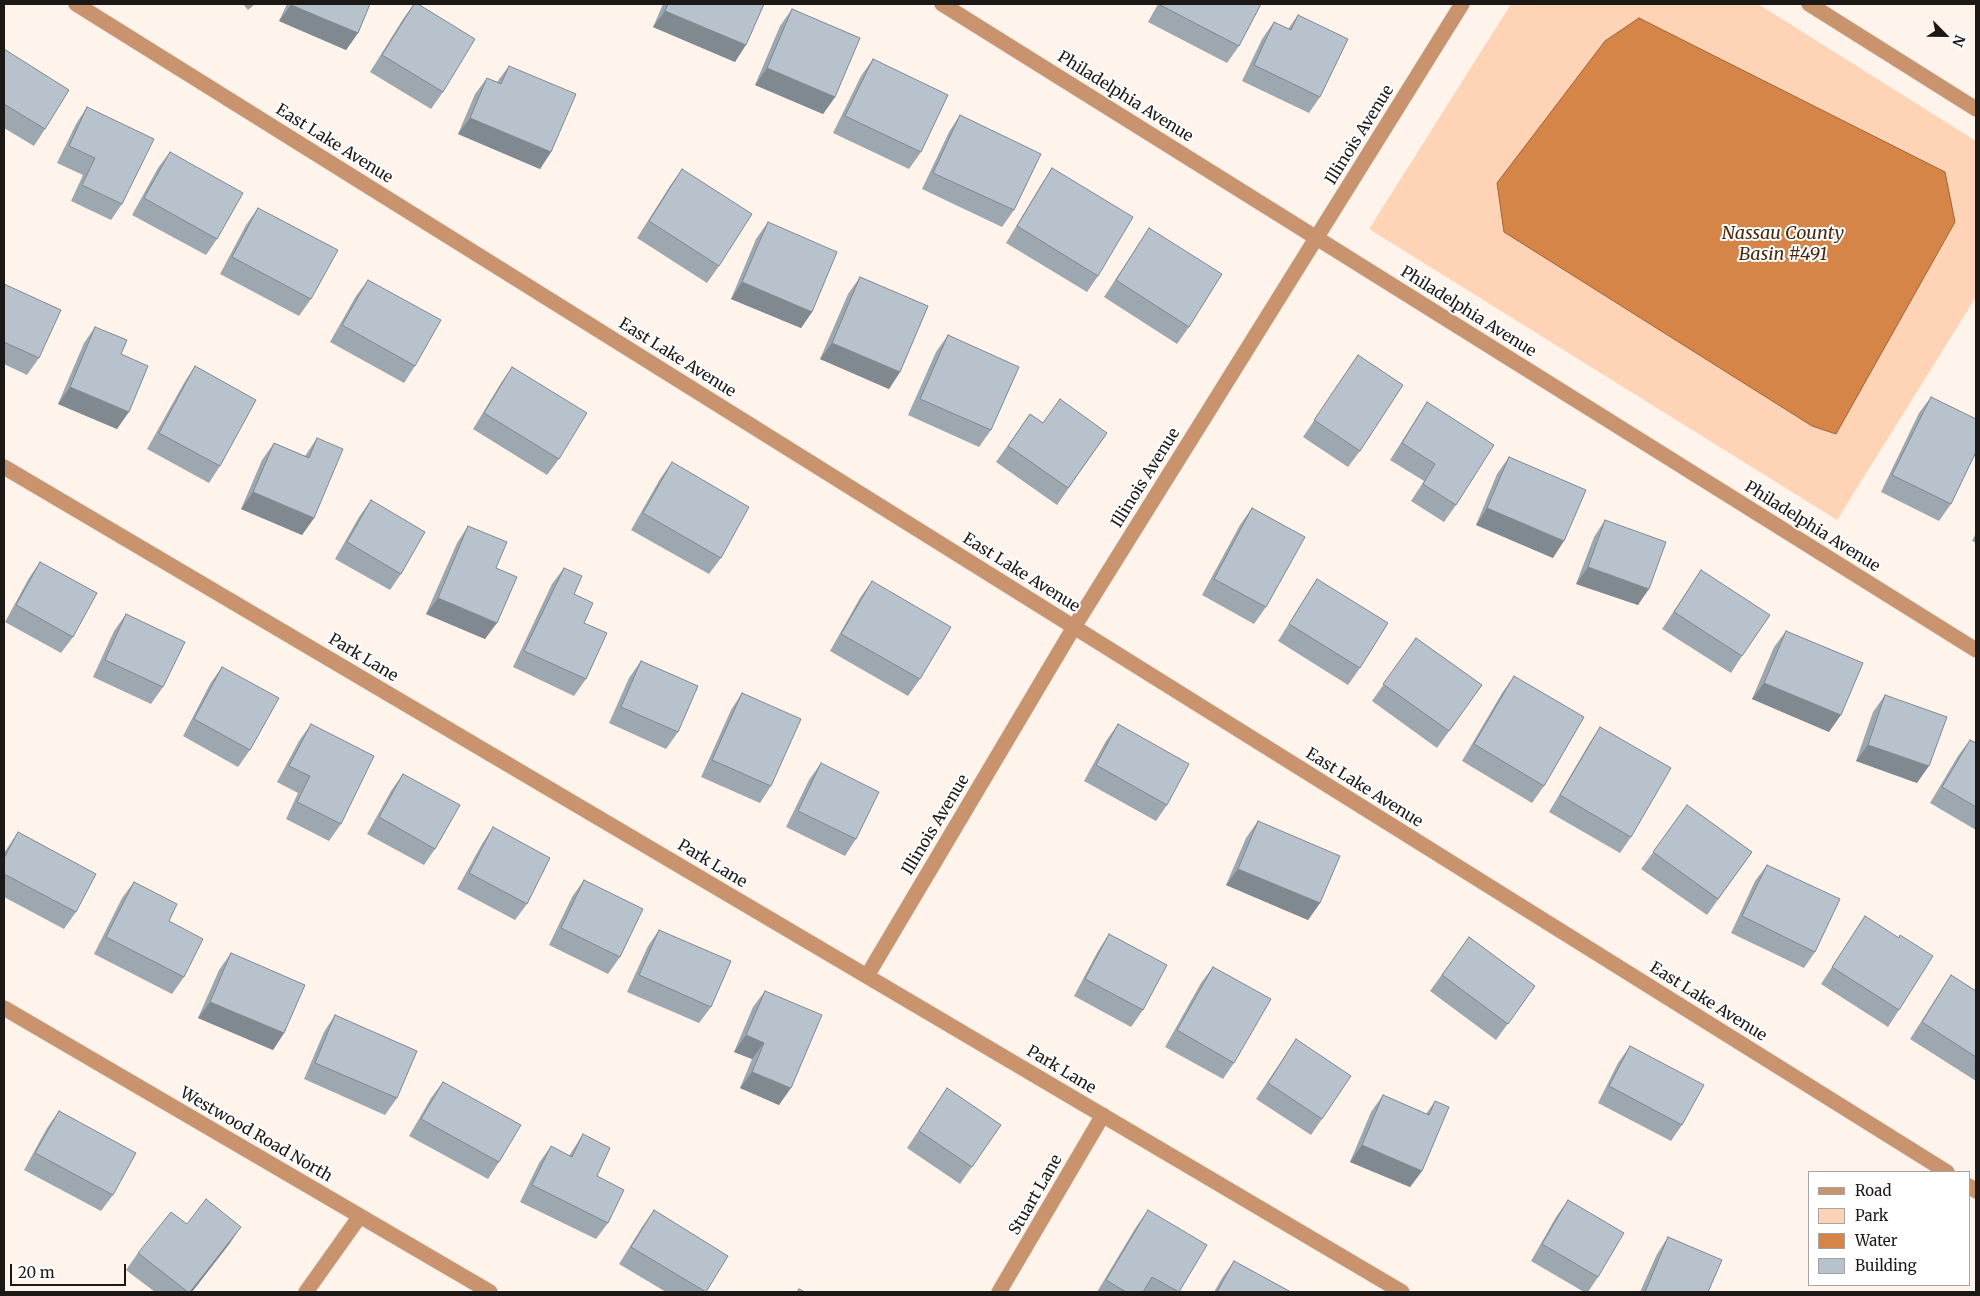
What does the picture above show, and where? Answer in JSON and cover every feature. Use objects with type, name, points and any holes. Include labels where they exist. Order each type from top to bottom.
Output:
[{"type":"street","name":"East Lake Avenue","points":[[76,4],[1945,1171]]},
{"type":"street","name":"Philadelphia Avenue","points":[[942,4],[1976,650]]},
{"type":"street","name":"Illinois Avenue","points":[[867,976],[1074,627],[1462,4]]},
{"type":"street","points":[[1808,4],[1976,108]]},
{"type":"street","name":"Park Lane","points":[[4,467],[1402,1292]]},
{"type":"street","name":"Westwood Road North","points":[[4,1008],[490,1292]]},
{"type":"street","name":"Stuart Lane","points":[[999,1292],[1103,1115]]},
{"type":"street","points":[[306,1292],[360,1216]]},
{"type":"green space","points":[[1511,4],[1758,4],[1976,141],[1976,297],[1837,520],[1369,229]]},
{"type":"water","name":"Nassau County Basin #491","points":[[1639,18],[1945,172],[1955,222],[1836,434],[1812,426],[1504,232],[1497,183],[1605,41]]},
{"type":"building","points":[[291,4],[370,4],[358,33]]},
{"type":"building","points":[[414,4],[418,4],[475,39],[443,92],[382,55]]},
{"type":"building","points":[[668,4],[764,4],[746,45],[665,11]]},
{"type":"building","points":[[1161,4],[1261,4],[1239,46]]},
{"type":"building","points":[[792,9],[860,38],[835,97],[767,68]]},
{"type":"building","points":[[1298,15],[1348,39],[1320,97],[1254,65],[1274,22],[1291,30]]},
{"type":"building","points":[[4,49],[69,90],[45,129],[4,104]]},
{"type":"building","points":[[873,59],[948,95],[921,152],[845,116]]},
{"type":"building","points":[[509,66],[576,94],[551,152],[470,118],[487,78],[501,84]]},
{"type":"building","points":[[87,107],[154,139],[122,204],[82,185],[95,158],[69,146]]},
{"type":"building","points":[[960,115],[1041,154],[1014,210],[933,173]]},
{"type":"building","points":[[170,152],[243,193],[217,239],[144,198]]},
{"type":"building","points":[[1052,168],[1133,217],[1098,276],[1017,226]]},
{"type":"building","points":[[682,169],[752,214],[719,266],[649,221]]},
{"type":"building","points":[[258,208],[338,250],[311,299],[232,257]]},
{"type":"building","points":[[768,222],[837,252],[812,312],[742,282]]},
{"type":"building","points":[[1149,228],[1222,274],[1189,327],[1116,280]]},
{"type":"building","points":[[860,277],[928,306],[900,372],[832,343]]},
{"type":"building","points":[[368,280],[441,320],[415,366],[342,325]]},
{"type":"building","points":[[4,284],[61,310],[39,358],[4,342]]},
{"type":"building","points":[[95,327],[127,340],[121,354],[148,366],[129,412],[70,387]]},
{"type":"building","points":[[948,335],[1019,367],[991,430],[920,399]]},
{"type":"building","points":[[1358,355],[1403,385],[1360,451],[1314,420]]},
{"type":"building","points":[[195,366],[256,400],[220,466],[159,433]]},
{"type":"building","points":[[512,367],[587,413],[559,459],[484,413]]},
{"type":"building","points":[[1931,397],[1976,419],[1976,452],[1951,504],[1892,475]]},
{"type":"building","points":[[1060,399],[1107,433],[1068,488],[1008,446],[1030,414],[1043,423]]},
{"type":"building","points":[[1427,402],[1494,445],[1456,505],[1423,484],[1435,464],[1402,443]]},
{"type":"building","points":[[317,438],[343,449],[314,518],[253,492],[274,443],[309,458]]},
{"type":"building","points":[[1509,457],[1586,490],[1564,541],[1487,508]]},
{"type":"building","points":[[672,462],[749,507],[721,558],[643,513]]},
{"type":"building","points":[[371,500],[425,532],[401,574],[347,542]]},
{"type":"building","points":[[1252,508],[1305,537],[1266,607],[1214,579]]},
{"type":"building","points":[[1605,520],[1666,542],[1649,589],[1588,567]]},
{"type":"building","points":[[468,526],[507,542],[496,568],[517,577],[497,623],[438,598]]},
{"type":"building","points":[[40,562],[97,593],[73,637],[16,605]]},
{"type":"building","points":[[564,568],[582,576],[574,594],[593,603],[584,623],[607,633],[586,679],[524,651]]},
{"type":"building","points":[[1701,570],[1770,615],[1742,656],[1674,612]]},
{"type":"building","points":[[1317,579],[1388,623],[1360,668],[1289,624]]},
{"type":"building","points":[[872,581],[951,627],[920,679],[841,634]]},
{"type":"building","points":[[126,614],[185,642],[163,687],[105,660]]},
{"type":"building","points":[[1786,631],[1863,663],[1841,715],[1764,683]]},
{"type":"building","points":[[1416,638],[1482,685],[1449,731],[1383,684]]},
{"type":"building","points":[[641,661],[698,686],[678,732],[621,707]]},
{"type":"building","points":[[222,667],[279,698],[250,750],[194,719]]},
{"type":"building","points":[[1514,676],[1584,717],[1544,786],[1474,744]]},
{"type":"building","points":[[742,693],[801,719],[771,786],[712,760]]},
{"type":"building","points":[[1885,695],[1947,717],[1929,766],[1868,745]]},
{"type":"building","points":[[311,724],[374,756],[341,824],[297,802],[310,776],[289,766]]},
{"type":"building","points":[[1118,724],[1189,764],[1167,805],[1096,765]]},
{"type":"building","points":[[1600,727],[1671,768],[1631,837],[1560,795]]},
{"type":"building","points":[[1970,740],[1976,743],[1976,807],[1942,787]]},
{"type":"building","points":[[821,763],[879,792],[856,839],[798,811]]},
{"type":"building","points":[[403,774],[460,805],[435,849],[379,817]]},
{"type":"building","points":[[1687,805],[1752,852],[1718,899],[1653,852]]},
{"type":"building","points":[[1258,821],[1340,856],[1320,903],[1238,869]]},
{"type":"building","points":[[493,827],[550,858],[527,904],[469,873]]},
{"type":"building","points":[[18,832],[96,874],[76,912],[4,874],[4,858]]},
{"type":"building","points":[[1767,865],[1840,899],[1815,952],[1742,916]]},
{"type":"building","points":[[584,880],[643,909],[620,957],[561,928]]},
{"type":"building","points":[[134,882],[177,904],[169,921],[203,939],[184,977],[106,937]]},
{"type":"building","points":[[1865,916],[1899,938],[1900,935],[1933,956],[1899,1010],[1832,967]]},
{"type":"building","points":[[659,930],[731,961],[711,1007],[639,975]]},
{"type":"building","points":[[1109,934],[1167,965],[1143,1010],[1085,979]]},
{"type":"building","points":[[1469,937],[1535,986],[1508,1024],[1442,975]]},
{"type":"building","points":[[231,953],[305,985],[284,1033],[210,1002]]},
{"type":"building","points":[[1213,967],[1271,999],[1234,1063],[1177,1030]]},
{"type":"building","points":[[1951,975],[1976,991],[1976,1057],[1922,1022]]},
{"type":"building","points":[[765,991],[822,1015],[791,1088],[752,1072],[764,1043],[746,1035]]},
{"type":"building","points":[[335,1015],[417,1051],[397,1098],[315,1063]]},
{"type":"building","points":[[1296,1039],[1351,1076],[1322,1119],[1268,1083]]},
{"type":"building","points":[[1630,1046],[1704,1085],[1682,1125],[1609,1086]]},
{"type":"building","points":[[443,1082],[521,1125],[499,1162],[421,1119]]},
{"type":"building","points":[[947,1088],[1001,1125],[972,1167],[919,1131]]},
{"type":"building","points":[[1383,1095],[1429,1115],[1435,1101],[1449,1107],[1422,1171],[1362,1145]]},
{"type":"building","points":[[59,1111],[136,1153],[113,1195],[35,1153]]},
{"type":"building","points":[[583,1134],[610,1148],[597,1176],[624,1190],[608,1223],[532,1185],[551,1146],[572,1157]]},
{"type":"building","points":[[206,1199],[241,1227],[190,1292],[188,1292],[138,1253],[171,1212],[187,1224]]},
{"type":"building","points":[[1568,1200],[1624,1233],[1598,1277],[1542,1244]]},
{"type":"building","points":[[654,1210],[728,1256],[706,1292],[631,1247]]},
{"type":"building","points":[[1148,1210],[1207,1245],[1179,1292],[1152,1277],[1143,1292],[1126,1292],[1106,1280]]},
{"type":"building","points":[[1668,1237],[1722,1260],[1708,1292],[1645,1292]]},
{"type":"building","points":[[1234,1261],[1291,1292],[1217,1292]]}]
